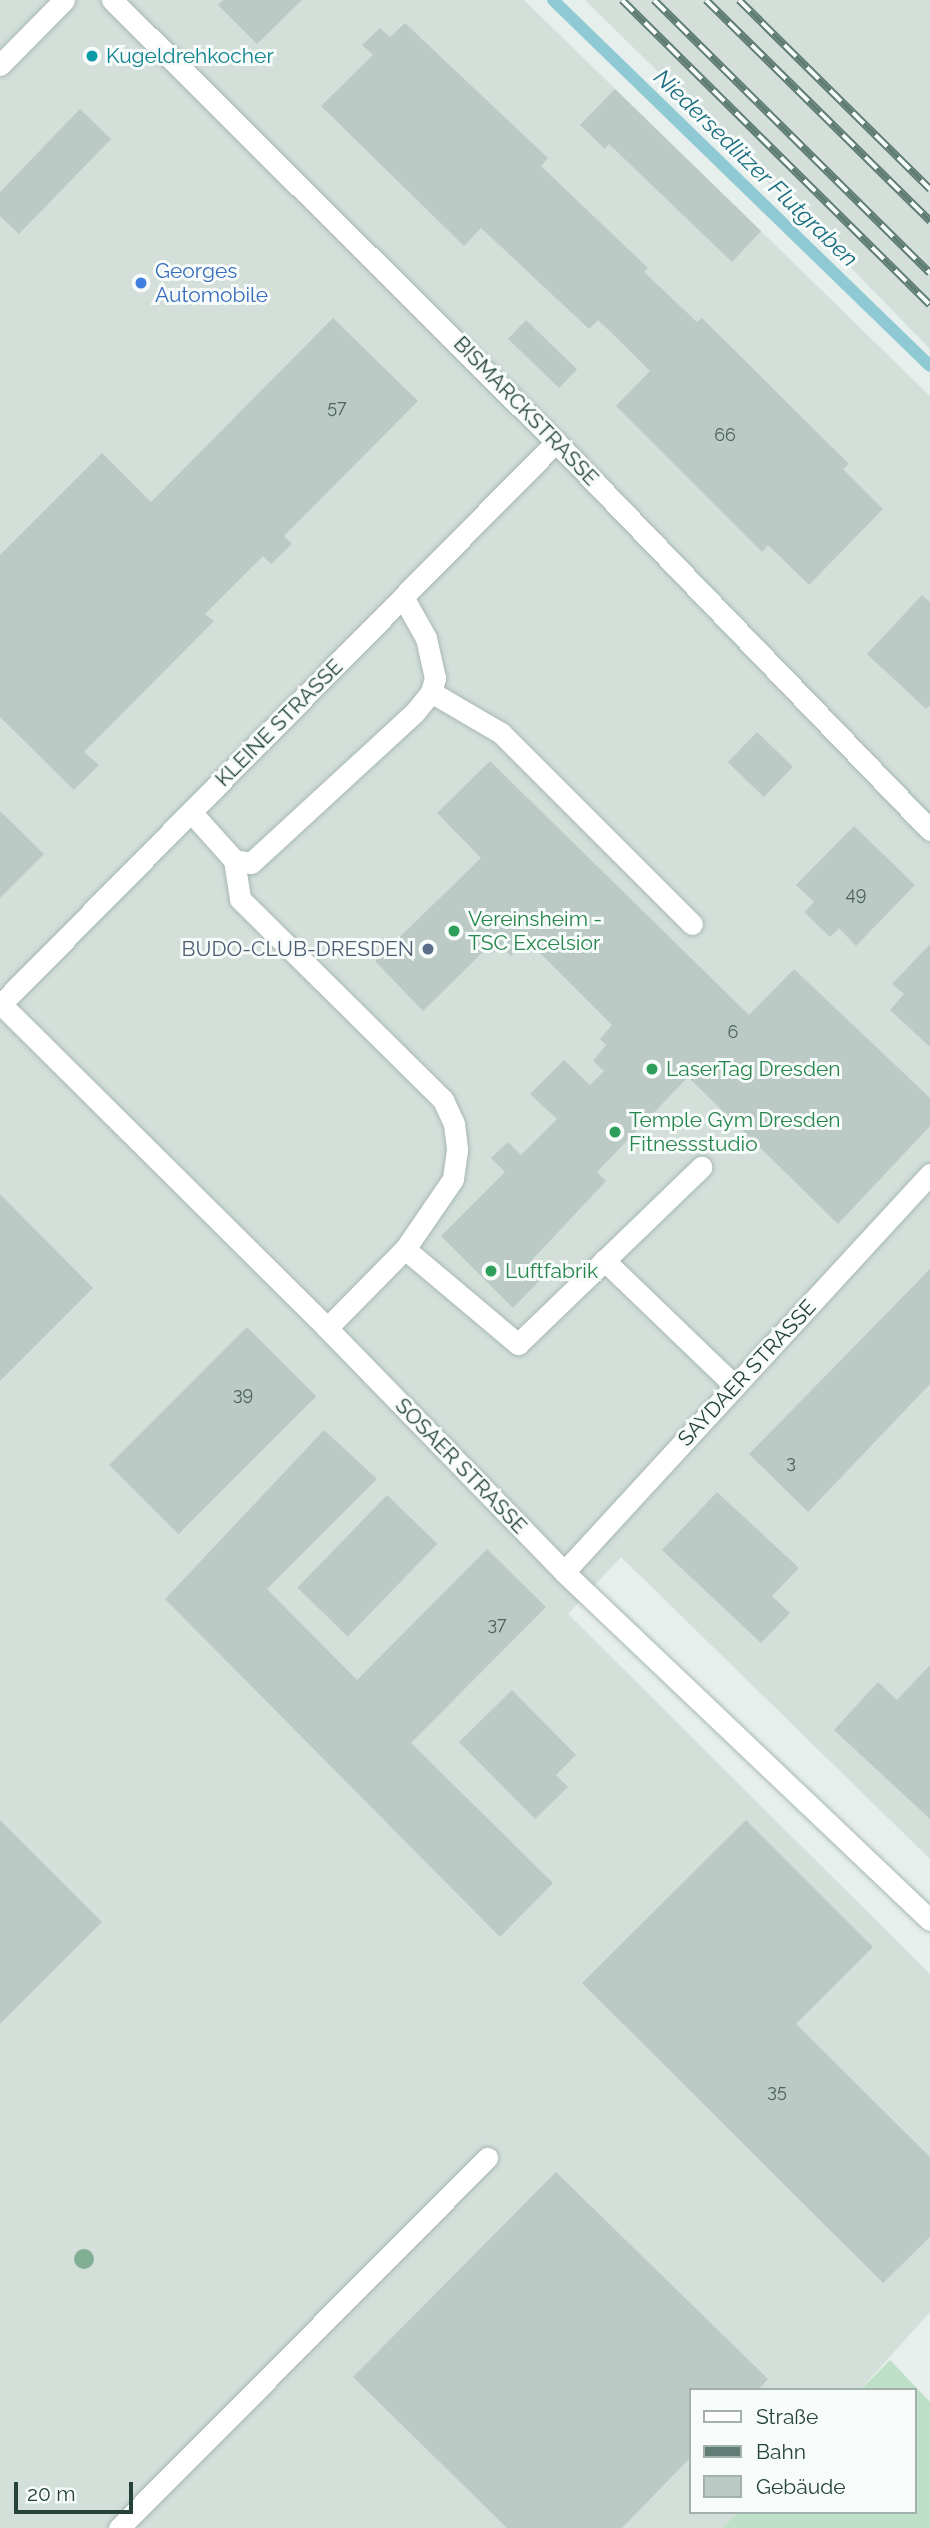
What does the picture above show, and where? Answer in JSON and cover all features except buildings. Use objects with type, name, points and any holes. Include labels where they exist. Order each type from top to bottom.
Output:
[{"type":"street","points":[[0,65],[64,0]]},
{"type":"street","name":"BISMARCKSTRASSE","points":[[112,0],[556,442],[930,830]]},
{"type":"street","name":"KLEINE STRASSE","points":[[0,1003],[556,442]]},
{"type":"street","points":[[234,860],[251,863],[431,692],[435,678],[426,638],[402,597]]},
{"type":"street","points":[[431,692],[501,733],[692,924]]},
{"type":"street","points":[[191,812],[234,860],[240,899],[443,1100],[454,1124],[457,1150],[453,1180],[405,1249],[327,1328]]},
{"type":"street","name":"SOSAER STRASSE","points":[[0,1003],[327,1328],[564,1572],[930,1920]]},
{"type":"street","points":[[405,1249],[518,1344],[701,1167]]},
{"type":"street","name":"SAYDAER STRASSE","points":[[564,1572],[930,1174]]},
{"type":"street","points":[[604,1260],[736,1386]]},
{"type":"street","points":[[119,2528],[487,2158]]},
{"type":"shaded area","points":[[0,0],[524,0],[930,396],[930,1859],[621,1557],[568,1614],[930,1974],[930,2312],[862,2388],[688,2388],[688,2514],[736,2514],[722,2528],[0,2528]]},
{"type":"shaded area","points":[[585,0],[930,0],[930,349],[702,115]]},
{"type":"green space","points":[[890,2360],[930,2402],[930,2528],[722,2528],[736,2514],[916,2514],[916,2388],[862,2388]]},
{"type":"waterway","name":"Niedersedlitzer Flutgraben","points":[[553,0],[930,366]]},
{"type":"railway","points":[[622,0],[930,305]]},
{"type":"railway","points":[[654,0],[930,273]]},
{"type":"railway","points":[[706,0],[930,221]]},
{"type":"railway","points":[[739,0],[930,189]]},
{"type":"place","name":"Kugeldrehkocher","points":[[92,56]]},
{"type":"place","name":"Georges Automobile","points":[[141,283]]},
{"type":"place","name":"Vereinsheim - TSC Excelsior","points":[[454,931]]},
{"type":"place","name":"BUDO-CLUB-DRESDEN","points":[[428,949]]},
{"type":"place","name":"LaserTag Dresden","points":[[652,1069]]},
{"type":"place","name":"Temple Gym Dresden Fitnessstudio","points":[[615,1132]]},
{"type":"place","name":"Luftfabrik","points":[[491,1271]]}]
